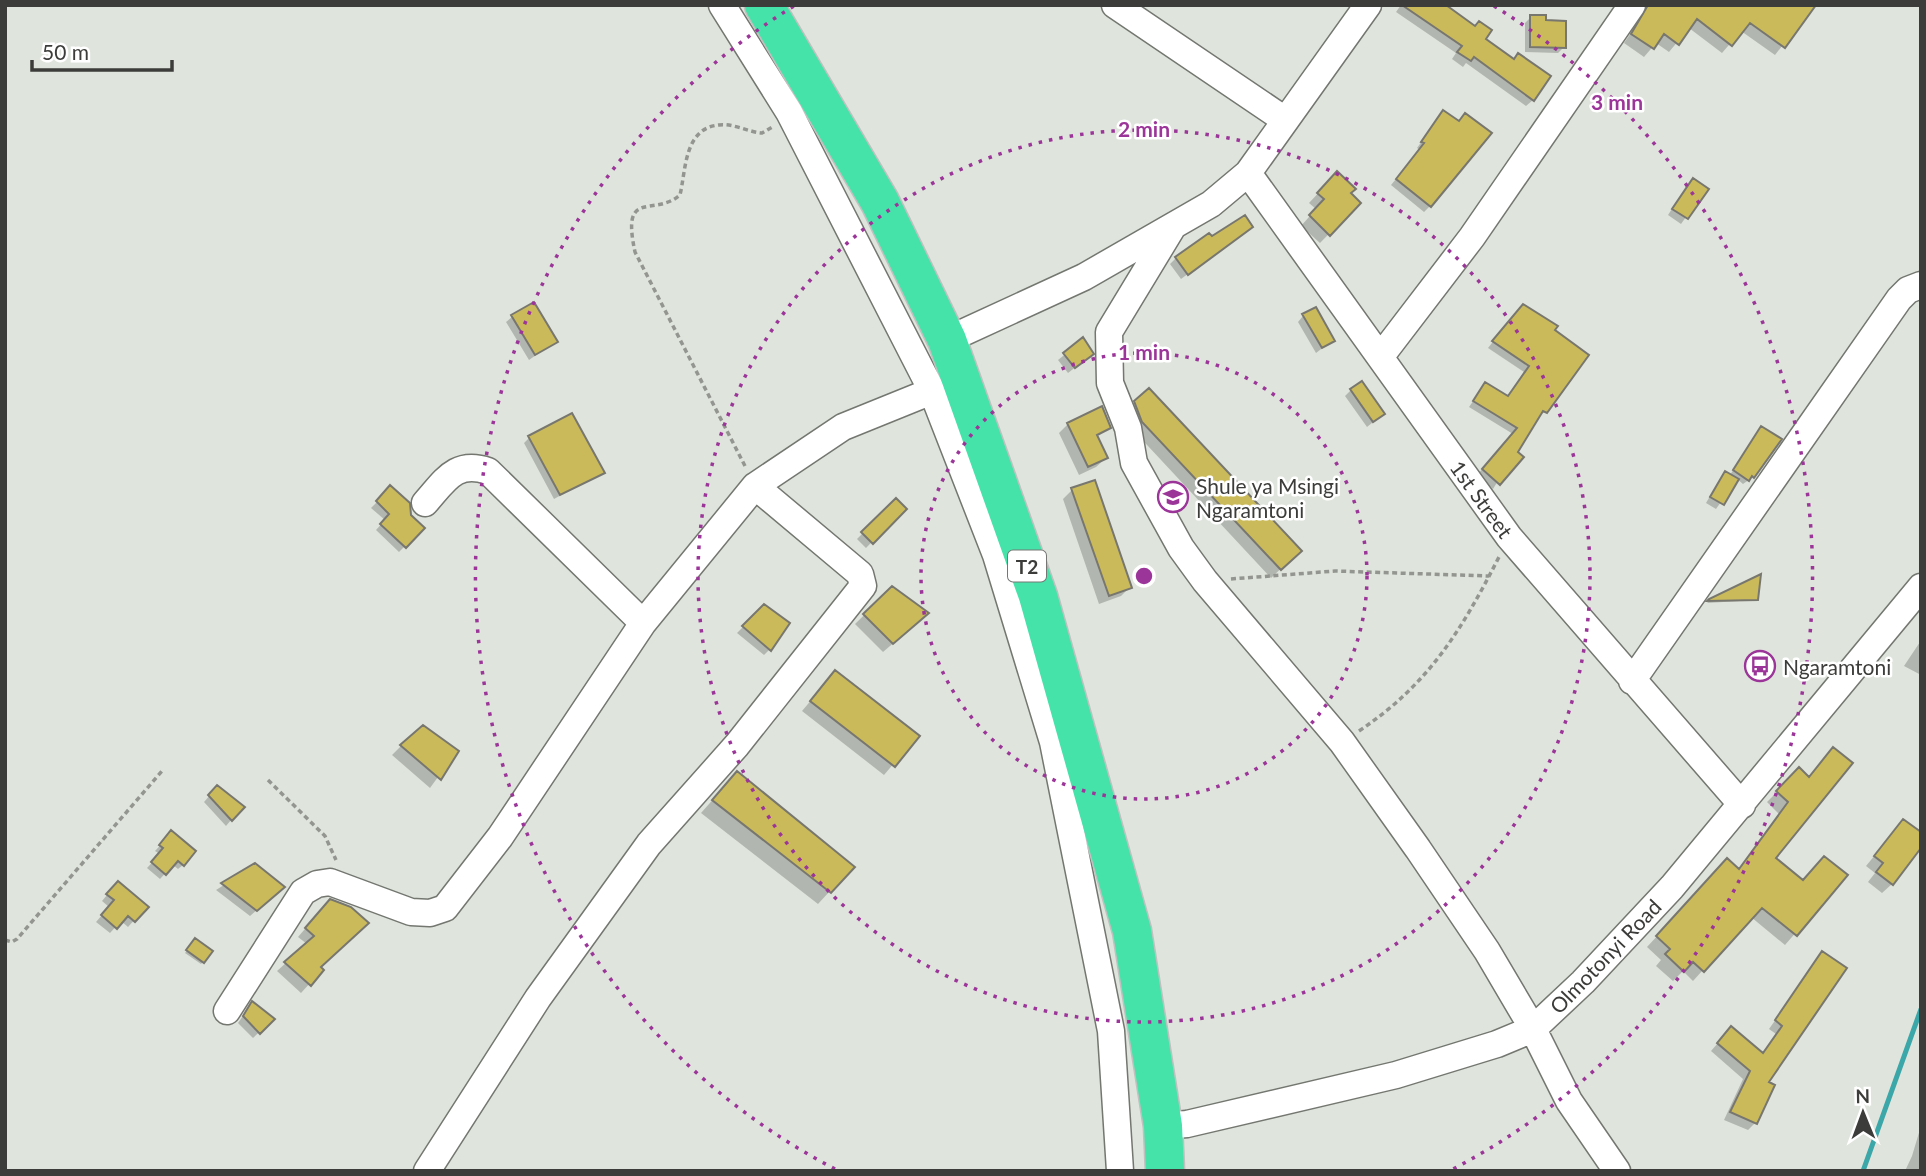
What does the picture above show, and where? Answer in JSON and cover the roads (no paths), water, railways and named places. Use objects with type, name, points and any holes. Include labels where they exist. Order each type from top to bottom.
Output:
[{"type":"highway","name":"T2","points":[[764,5],[880,202],[947,340],[1038,596],[1132,931],[1163,1126],[1166,1171]]},
{"type":"street","points":[[722,5],[789,112],[932,391],[996,555],[1053,742],[1111,1031],[1120,1171]]},
{"type":"street","points":[[1115,5],[1285,120]]},
{"type":"street","points":[[947,340],[1026,306],[1172,228],[1211,204],[1248,173],[1368,5]]},
{"type":"street","points":[[1381,356],[1472,237],[1632,5]]},
{"type":"street","name":"1st Street","points":[[1248,173],[1509,537],[1742,804]]},
{"type":"street","points":[[1172,228],[1109,332],[1110,383],[1128,428],[1134,463],[1181,548],[1205,581],[1342,742],[1487,951],[1533,1029],[1569,1101],[1617,1171]]},
{"type":"street","points":[[1632,681],[1899,299],[1908,290],[1921,285]]},
{"type":"street","points":[[227,1011],[303,892],[317,884],[344,886],[411,912],[430,914],[445,908],[499,837],[643,623],[755,486],[843,427],[932,391]]},
{"type":"street","points":[[425,503],[452,473],[467,466],[488,471],[643,623]]},
{"type":"street","points":[[427,1171],[538,998],[649,844],[737,745],[863,586],[860,574],[755,486]]},
{"type":"street","name":"Olmotonyi Road","points":[[1163,1126],[1187,1124],[1396,1075],[1497,1044],[1533,1029],[1636,925],[1742,804],[1921,587]]},
{"type":"waterway","points":[[1863,1171],[1921,1009]]},
{"type":"place","name":"Shule ya Msingi Ngaramtoni","points":[[1173,497]]},
{"type":"place","name":"Ngaramtoni","points":[[1760,666]]}]
